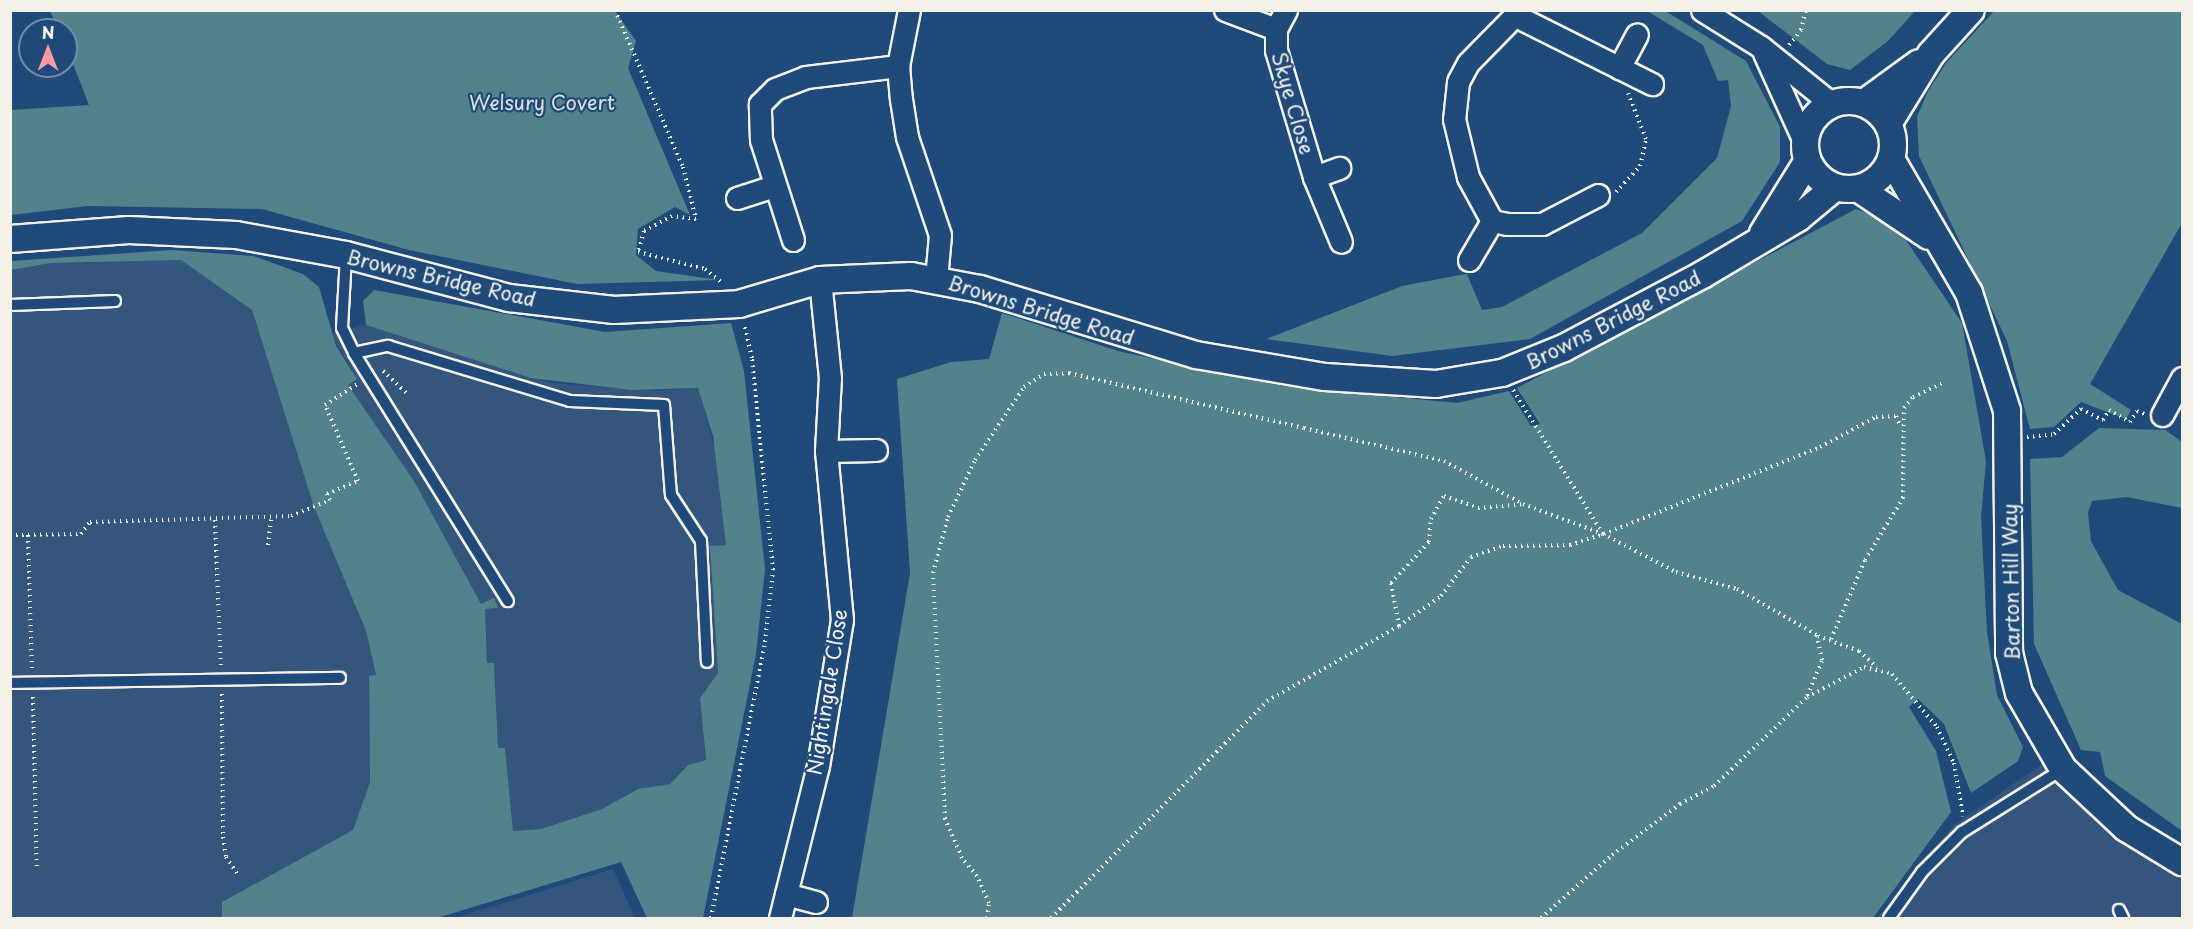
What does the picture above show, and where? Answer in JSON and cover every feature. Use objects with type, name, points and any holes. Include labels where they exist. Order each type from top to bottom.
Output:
[{"type":"street","points":[[909,10],[898,66],[907,137],[940,235],[936,279]]},
{"type":"street","name":"Skye Close","points":[[1225,10],[1276,29]]},
{"type":"street","name":"Skye Close","points":[[1286,10],[1276,29],[1276,50],[1314,177],[1341,242]]},
{"type":"street","points":[[1702,10],[1761,47],[1832,104]]},
{"type":"street","points":[[1761,47],[1805,151],[1847,188],[1877,180],[1891,159],[1888,124],[1931,54],[1971,10]]},
{"type":"street","points":[[1492,220],[1468,177],[1454,118],[1458,82],[1468,63],[1519,14],[1635,76],[1637,34]]},
{"type":"street","points":[[1805,151],[1812,119],[1832,104],[1864,103],[1931,54]]},
{"type":"street","points":[[793,240],[774,186],[757,121],[760,104],[775,88],[838,70],[898,66]]},
{"type":"street","points":[[1864,103],[1888,124]]},
{"type":"street","name":"Browns Bridge Road","points":[[1758,241],[1805,151]]},
{"type":"street","name":"Barton Hill Way","points":[[1891,159],[1969,293],[1991,351],[2007,411],[2009,653],[2019,693],[2063,768],[2126,828],[2182,862]]},
{"type":"street","name":"Skye Close","points":[[1314,177],[1339,168]]},
{"type":"street","points":[[737,198],[774,186]]},
{"type":"street","name":"Browns Bridge Road","points":[[10,239],[129,230],[212,234],[346,255],[509,298],[614,310],[733,304],[820,280],[870,274],[936,279],[1157,345],[1261,367],[1404,384],[1457,382],[1502,373],[1573,343],[1758,241],[1847,188]]},
{"type":"street","name":"Barton Hill Way","points":[[1847,188],[1939,243]]},
{"type":"street","points":[[1492,220],[1542,224],[1598,195]]},
{"type":"street","points":[[1469,260],[1492,220]]},
{"type":"street","name":"Nightingale Close","points":[[780,918],[818,766],[842,620],[839,540],[826,451],[830,378],[820,280]]},
{"type":"street","points":[[2154,416],[2182,378]]},
{"type":"street","points":[[826,451],[876,450]]},
{"type":"street","points":[[786,894],[816,902]]},
{"type":"lane","points":[[346,255],[342,327],[354,353],[508,601]]},
{"type":"lane","points":[[10,305],[115,301]]},
{"type":"lane","points":[[354,353],[388,346],[570,401],[664,405],[671,495],[701,541],[707,662]]},
{"type":"lane","points":[[10,683],[340,678]]},
{"type":"lane","points":[[1889,918],[1922,872],[1968,828],[2063,768]]},
{"type":"path","points":[[615,10],[683,168],[696,219],[672,216],[644,231],[638,252],[721,279],[733,304],[752,358],[773,570],[765,642],[711,918]]},
{"type":"path","points":[[1778,60],[1801,30],[1806,10]]},
{"type":"path","points":[[1598,195],[1615,192],[1640,166],[1646,139],[1628,94],[1635,76]]},
{"type":"path","points":[[987,918],[989,903],[945,819],[933,573],[948,517],[975,460],[1024,387],[1044,374],[1069,373],[1444,461],[1523,504],[1603,534],[1677,572],[1737,589],[1817,635],[1831,639],[1872,660],[1877,668]]},
{"type":"path","points":[[1502,373],[1603,534]]},
{"type":"path","points":[[1900,425],[1912,397],[1945,382]]},
{"type":"path","points":[[10,536],[81,534],[90,522],[271,519],[330,500],[327,494],[358,481],[325,405],[349,391]]},
{"type":"path","points":[[2008,440],[2054,434],[2081,409],[2103,420],[2109,410],[2130,422],[2137,411],[2154,416]]},
{"type":"path","points":[[1051,918],[1267,701],[1399,626],[1441,596],[1483,550],[1570,545],[1821,447],[1876,417],[1896,416],[1900,425],[1904,498],[1865,560],[1831,639]]},
{"type":"path","points":[[1399,626],[1391,583],[1429,543],[1431,519],[1444,496],[1478,508],[1523,504]]},
{"type":"path","points":[[215,519],[222,680],[223,837],[226,857],[238,875]]},
{"type":"path","points":[[268,545],[271,519]]},
{"type":"path","points":[[28,535],[37,867]]},
{"type":"path","points":[[1807,697],[1822,661],[1817,635]]},
{"type":"path","points":[[1541,918],[1621,849],[1680,804],[1714,786],[1807,697],[1846,673],[1877,668],[1892,674],[1937,727],[1954,763],[1968,828]]},
{"type":"shaded area","points":[[181,260],[252,310],[314,507],[366,631],[376,676],[369,676],[370,782],[353,830],[223,902],[222,918],[11,918],[11,270],[51,263]]},
{"type":"shaded area","points":[[366,325],[553,383],[655,391],[699,388],[718,462],[726,545],[711,546],[718,673],[700,698],[706,761],[688,765],[670,784],[638,789],[603,809],[540,829],[513,831],[505,749],[498,748],[494,664],[487,664],[485,609],[498,608],[481,605],[414,481],[348,385],[357,379],[331,334]]},
{"type":"shaded area","points":[[2052,757],[2182,862],[2182,918],[1877,918],[1954,825]]},
{"type":"shaded area","points":[[613,869],[635,918],[455,918]]},
{"type":"green space","points":[[1995,10],[2182,11],[2182,223],[2090,384],[2131,410],[2126,419],[2081,402],[2054,427],[2030,429],[2007,341],[1919,156],[1917,117],[1927,93],[1946,63]]},
{"type":"green space","name":"Welsury Covert","points":[[50,11],[615,11],[636,41],[628,68],[690,215],[675,207],[638,229],[636,255],[656,271],[719,280],[577,284],[409,250],[262,209],[88,206],[11,215],[11,110],[89,105],[78,77],[78,18],[53,18]]},
{"type":"green space","points":[[1647,11],[1667,12],[1746,61],[1780,127],[1780,162],[1742,221],[1530,339],[1392,356],[1266,339],[1402,286],[1467,274],[1482,310],[1502,307],[1642,233],[1717,158],[1731,106],[1728,80],[1718,81],[1703,45]]},
{"type":"green space","points":[[1758,11],[1915,11],[1888,41],[1850,70],[1827,64]]},
{"type":"green space","points":[[1856,209],[1895,224],[1962,323],[1986,461],[1981,517],[1987,632],[1997,695],[2023,747],[2018,761],[1971,793],[1944,724],[1918,699],[1909,707],[1936,751],[1951,812],[1873,918],[852,918],[910,573],[897,379],[951,362],[989,359],[1002,313],[1118,351],[1283,386],[1457,403],[1509,391],[1531,426],[1540,424],[1517,388]]},
{"type":"green space","points":[[172,250],[253,256],[303,274],[319,287],[336,346],[357,379],[348,385],[414,481],[481,604],[494,598],[498,608],[485,609],[487,663],[494,663],[498,748],[505,748],[513,831],[541,829],[602,809],[638,789],[670,784],[688,765],[706,760],[700,698],[718,673],[710,546],[726,545],[713,436],[698,388],[632,390],[531,378],[366,325],[363,301],[374,290],[605,332],[731,323],[744,371],[765,569],[756,654],[703,918],[647,918],[621,862],[437,918],[222,918],[222,902],[353,830],[370,782],[369,676],[376,675],[366,631],[314,507],[252,310],[181,260],[51,263],[11,270],[11,261]]},
{"type":"green space","points":[[2099,428],[2165,430],[2182,442],[2182,508],[2127,497],[2092,501],[2088,513],[2091,541],[2118,590],[2182,624],[2182,831],[2105,776],[2100,752],[2081,750],[2034,644],[2030,459],[2062,457]]}]
